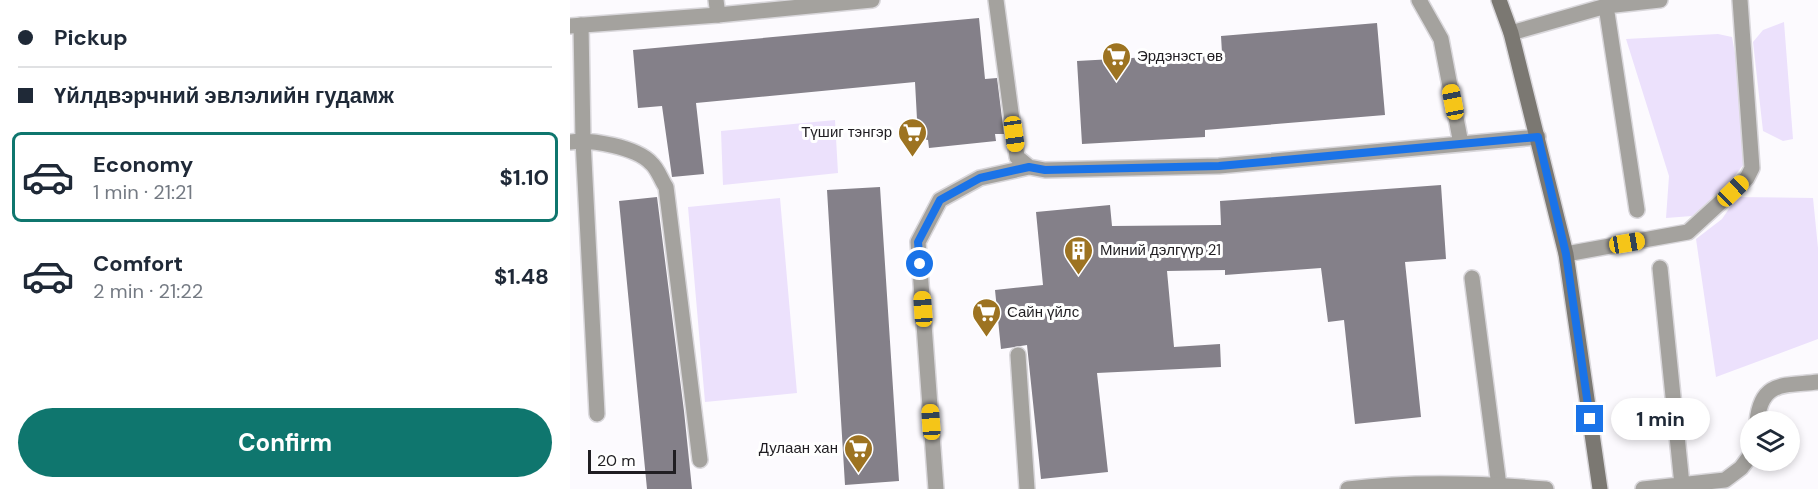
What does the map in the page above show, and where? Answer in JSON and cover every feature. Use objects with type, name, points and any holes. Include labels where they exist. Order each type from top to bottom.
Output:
[{"type":"main road","points":[[1500,0],[1511,33],[1566,254],[1600,489]]},
{"type":"street","points":[[597,414],[576,141],[575,26],[717,8],[872,0]]},
{"type":"street","points":[[996,0],[1017,157],[1029,167]]},
{"type":"street","points":[[1419,0],[1441,39],[1461,144]]},
{"type":"street","points":[[1511,33],[1606,6],[1660,0]]},
{"type":"street","points":[[1566,254],[1688,232],[1747,178],[1752,168],[1740,0]]},
{"type":"street","points":[[1606,6],[1637,210]]},
{"type":"street","points":[[936,489],[918,242],[940,200],[980,178],[1029,167],[1045,170],[1219,166],[1538,137]]},
{"type":"street","points":[[576,141],[636,152],[653,164],[666,188],[700,460]]},
{"type":"street","points":[[1660,268],[1682,485]]},
{"type":"street","points":[[1472,278],[1500,486]]},
{"type":"street","points":[[1018,355],[1027,489]]},
{"type":"street","points":[[1758,411],[1766,393],[1775,387],[1818,382]]},
{"type":"street","points":[[1642,489],[1725,480],[1740,469]]},
{"type":"street","points":[[1348,489],[1392,484],[1546,489]]},
{"type":"shaded area","points":[[1784,22],[1793,139],[1783,141],[1763,131],[1753,42],[1763,30]]},
{"type":"shaded area","points":[[1718,34],[1732,37],[1753,153],[1728,184],[1692,216],[1666,218],[1669,176],[1626,39]]},
{"type":"shaded area","points":[[835,120],[838,173],[723,185],[721,131]]},
{"type":"shaded area","points":[[1737,197],[1813,198],[1818,248],[1818,339],[1716,377],[1696,239],[1722,219]]},
{"type":"shaded area","points":[[780,198],[797,393],[705,402],[688,207]]},
{"type":"building","points":[[979,18],[985,79],[997,78],[1004,134],[995,134],[996,141],[929,148],[928,140],[918,138],[915,82],[696,103],[704,174],[672,177],[662,106],[638,108],[633,50]]},
{"type":"building","points":[[1377,23],[1385,115],[1205,130],[1205,137],[1082,144],[1077,61],[1222,53],[1221,36]]},
{"type":"building","points":[[1441,185],[1446,259],[1405,262],[1421,417],[1355,424],[1344,320],[1328,322],[1321,268],[1225,275],[1225,270],[1167,271],[1174,347],[1220,344],[1221,367],[1097,373],[1108,472],[1041,479],[1027,345],[1001,349],[995,290],[1043,285],[1036,212],[1110,205],[1112,226],[1221,225],[1220,201]]},
{"type":"building","points":[[880,187],[899,481],[845,485],[827,190]]},
{"type":"building","points":[[657,197],[692,489],[647,489],[619,201]]},
{"type":"place","name":"Эрдэнэст өв","points":[[1116,82]]},
{"type":"place","name":"Түшиг тэнгэр","points":[[913,158]]},
{"type":"place","name":"Миний дэлгүүр 21","points":[[1079,276]]},
{"type":"place","name":"Сайн үйлс","points":[[986,338]]},
{"type":"place","name":"Дулаан хан","points":[[859,474]]},
{"type":"route","points":[[920,264],[918,242],[940,200],[980,178],[1029,167],[1045,170],[1219,166],[1538,137],[1566,254],[1590,419]]}]
